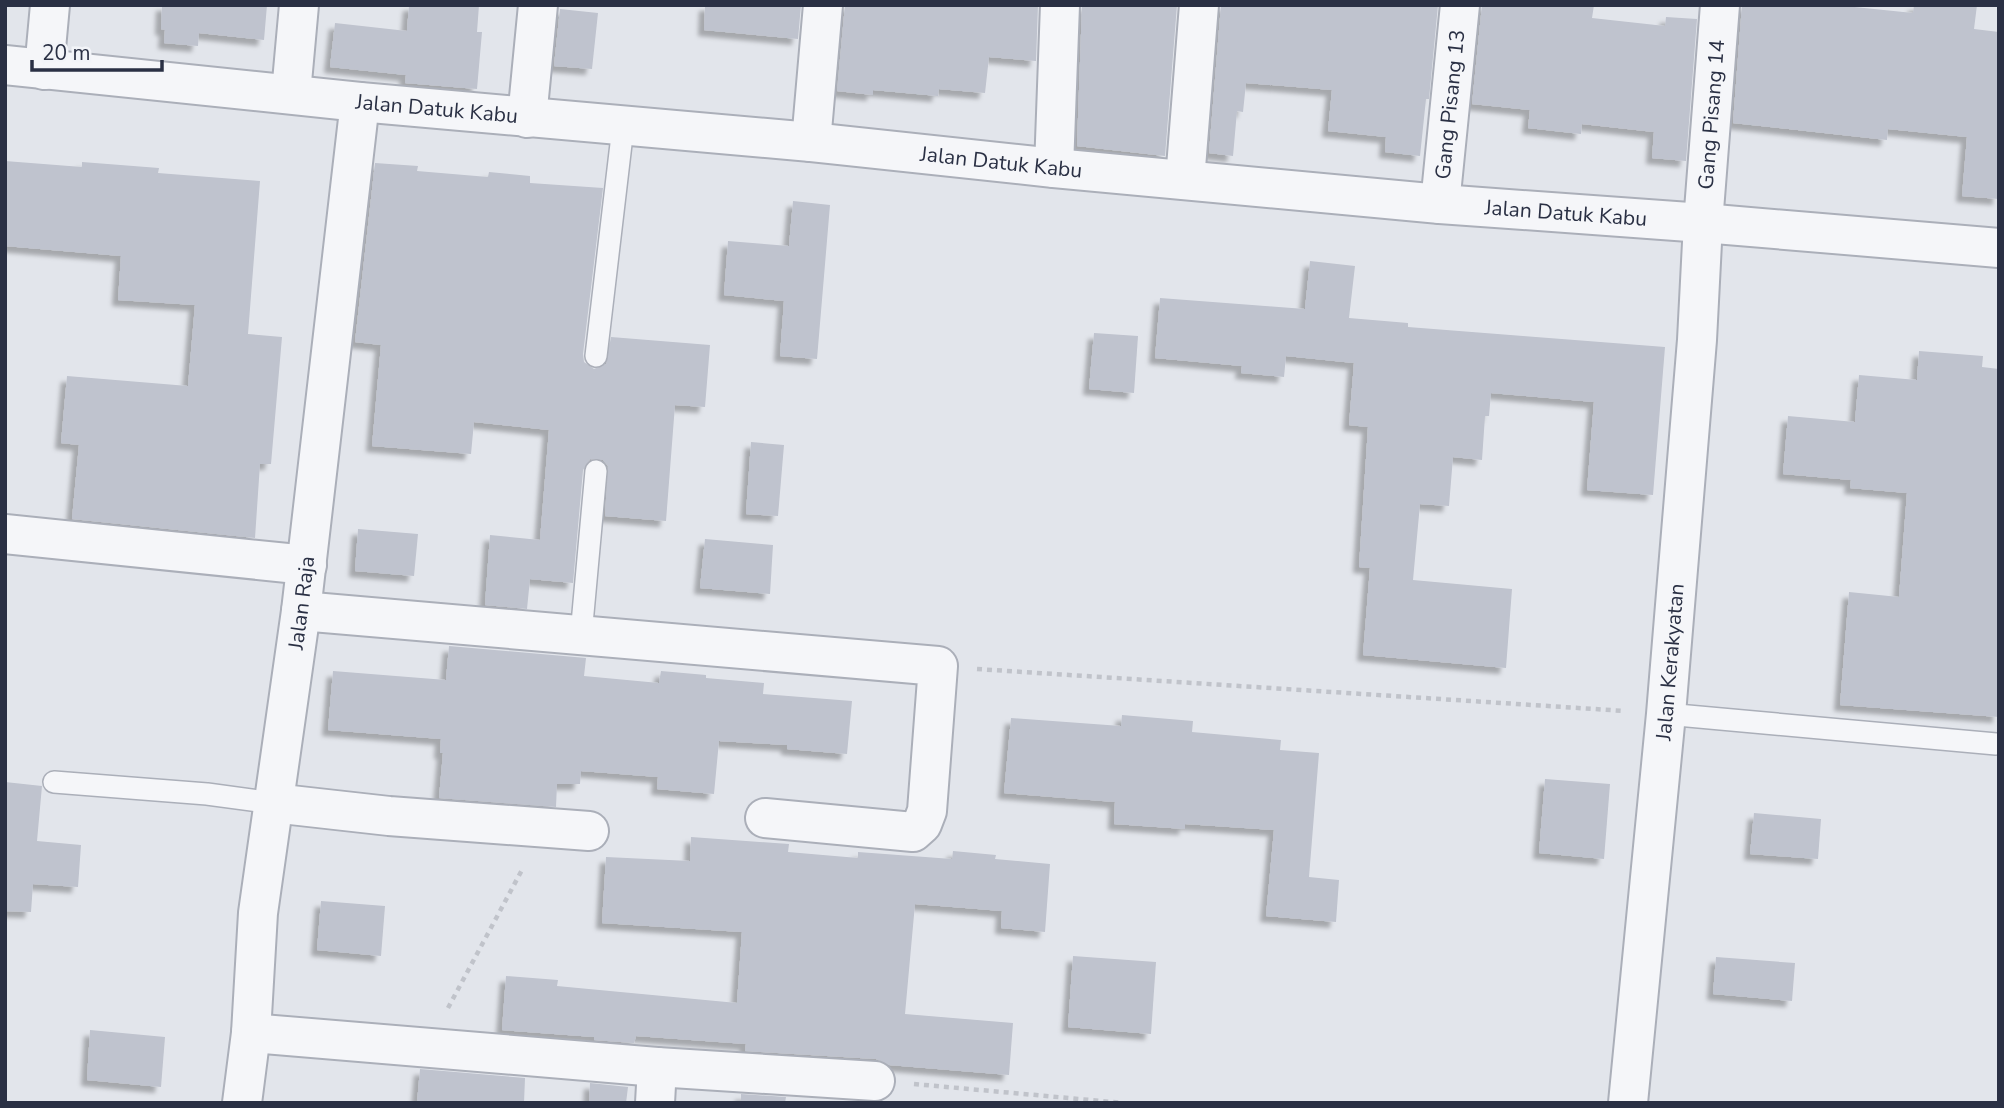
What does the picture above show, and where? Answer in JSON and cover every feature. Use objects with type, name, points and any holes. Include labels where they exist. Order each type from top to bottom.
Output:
[{"type":"street","points":[[44,70],[50,5]]},
{"type":"street","points":[[291,93],[299,5]]},
{"type":"street","points":[[527,118],[538,5]]},
{"type":"street","points":[[811,142],[823,5]]},
{"type":"street","points":[[1054,168],[1060,5]]},
{"type":"street","points":[[1185,180],[1199,5]]},
{"type":"street","name":"Gang Pisang 13","points":[[1440,204],[1460,5]]},
{"type":"street","name":"Gang Pisang 14","points":[[1703,223],[1720,5]]},
{"type":"street","name":"Jalan Datuk Kabu","points":[[5,65],[360,102],[811,142],[1440,204],[1999,248]]},
{"type":"street","name":"Jalan Raja","points":[[242,1103],[251,1033],[258,913],[307,565],[360,102]]},
{"type":"street","name":"Jalan Kerakyatan","points":[[1628,1103],[1666,714],[1698,340],[1703,223]]},
{"type":"street","points":[[5,534],[307,565]]},
{"type":"street","points":[[301,611],[938,666],[927,811],[922,824],[912,832],[891,832],[765,818]]},
{"type":"street","points":[[273,803],[389,816],[589,831]]},
{"type":"street","points":[[251,1033],[428,1046],[656,1085],[875,1081]]},
{"type":"lane","points":[[596,356],[623,127]]},
{"type":"lane","points":[[581,635],[596,471]]},
{"type":"lane","points":[[1666,714],[1996,744]]},
{"type":"lane","points":[[54,782],[207,794],[273,803]]},
{"type":"path","points":[[938,666],[1666,714]]},
{"type":"path","points":[[428,1046],[527,863]]},
{"type":"path","points":[[875,1081],[1123,1103]]},
{"type":"building","points":[[162,5],[267,5],[264,40],[199,33],[198,46],[164,43],[165,30],[161,29]]},
{"type":"building","points":[[409,5],[479,5],[477,32],[482,32],[477,89],[405,83],[406,75],[330,67],[335,23],[407,31]]},
{"type":"building","points":[[705,5],[801,5],[798,39],[704,30]]},
{"type":"building","points":[[845,5],[1038,5],[1036,61],[989,57],[985,93],[939,89],[938,96],[873,90],[873,95],[837,91]]},
{"type":"building","points":[[1082,5],[1177,5],[1165,156],[1077,146]]},
{"type":"building","points":[[1221,5],[1438,5],[1429,99],[1426,99],[1420,156],[1385,152],[1386,137],[1328,131],[1332,90],[1246,83],[1243,112],[1237,111],[1233,156],[1209,153]]},
{"type":"building","points":[[1482,5],[1594,5],[1592,18],[1665,26],[1666,17],[1697,19],[1686,161],[1652,158],[1654,132],[1582,124],[1581,134],[1528,128],[1530,110],[1472,104]]},
{"type":"building","points":[[1742,5],[1835,5],[1913,13],[1914,5],[1977,5],[1974,29],[1999,32],[1999,199],[1962,196],[1967,137],[1888,129],[1887,140],[1733,123]]},
{"type":"building","points":[[560,9],[598,13],[592,69],[554,66]]},
{"type":"building","points":[[5,161],[82,167],[82,162],[159,168],[158,173],[260,181],[248,334],[282,337],[271,464],[260,464],[255,538],[72,519],[79,445],[61,443],[67,376],[188,386],[195,305],[118,300],[121,256],[5,246]]},
{"type":"building","points":[[375,163],[418,166],[417,171],[488,177],[489,172],[530,176],[530,183],[603,188],[584,362],[594,369],[606,364],[611,337],[710,345],[705,407],[675,405],[666,521],[605,516],[608,466],[603,460],[590,459],[583,470],[573,583],[530,579],[527,609],[485,605],[490,535],[540,540],[549,430],[474,422],[471,454],[372,446],[381,345],[355,342]]},
{"type":"building","points":[[793,201],[830,205],[817,359],[780,356],[784,301],[724,295],[728,241],[789,246]]},
{"type":"building","points":[[1310,261],[1355,266],[1349,318],[1408,323],[1408,327],[1665,347],[1653,495],[1587,490],[1594,402],[1491,393],[1489,416],[1485,416],[1482,460],[1453,457],[1449,506],[1420,504],[1413,580],[1512,589],[1506,668],[1363,655],[1370,568],[1359,567],[1368,427],[1349,425],[1354,363],[1286,356],[1284,377],[1241,373],[1242,366],[1155,358],[1160,298],[1305,309]]},
{"type":"building","points":[[1094,333],[1138,336],[1134,393],[1089,389]]},
{"type":"building","points":[[1919,351],[1983,356],[1982,367],[1999,369],[1999,717],[1840,705],[1849,592],[1899,597],[1907,493],[1850,488],[1851,480],[1783,474],[1788,416],[1855,422],[1859,375],[1917,380]]},
{"type":"building","points":[[751,442],[784,445],[778,516],[746,514]]},
{"type":"building","points":[[358,529],[418,534],[414,576],[355,571]]},
{"type":"building","points":[[705,539],[773,545],[770,594],[700,588]]},
{"type":"building","points":[[449,646],[586,658],[584,676],[659,683],[661,671],[706,675],[706,678],[764,683],[763,694],[852,701],[847,754],[787,749],[787,745],[719,741],[714,794],[657,789],[658,777],[581,771],[580,784],[557,784],[556,807],[439,798],[443,753],[440,753],[441,739],[328,730],[333,671],[446,680]]},
{"type":"building","points":[[1122,715],[1193,721],[1192,732],[1281,740],[1280,750],[1319,753],[1309,877],[1339,880],[1336,922],[1266,916],[1274,830],[1185,824],[1185,829],[1114,824],[1115,802],[1004,793],[1011,718],[1121,726]]},
{"type":"building","points":[[1545,779],[1610,784],[1604,859],[1539,853]]},
{"type":"building","points":[[5,782],[42,786],[37,841],[81,845],[78,887],[33,884],[31,912],[5,911]]},
{"type":"building","points":[[1754,813],[1821,819],[1818,859],[1750,854]]},
{"type":"building","points":[[691,837],[789,844],[788,852],[858,858],[858,852],[952,859],[953,851],[996,855],[995,859],[1050,864],[1045,932],[1001,928],[1002,911],[915,904],[905,1014],[1013,1023],[1009,1075],[889,1065],[876,1059],[745,1051],[746,1044],[636,1036],[634,1043],[502,1030],[506,976],[558,980],[557,986],[737,1003],[742,932],[602,923],[606,857],[690,861]]},
{"type":"building","points":[[321,901],[385,906],[381,956],[317,950]]},
{"type":"building","points":[[1073,956],[1156,962],[1151,1034],[1068,1027]]},
{"type":"building","points":[[1716,957],[1795,963],[1792,1001],[1713,994]]},
{"type":"building","points":[[90,1030],[165,1037],[161,1087],[87,1080]]},
{"type":"building","points":[[420,1069],[525,1078],[524,1103],[417,1103]]},
{"type":"building","points":[[590,1083],[628,1087],[626,1103],[589,1103]]},
{"type":"building","points":[[741,1094],[786,1097],[785,1103],[741,1103]]}]
